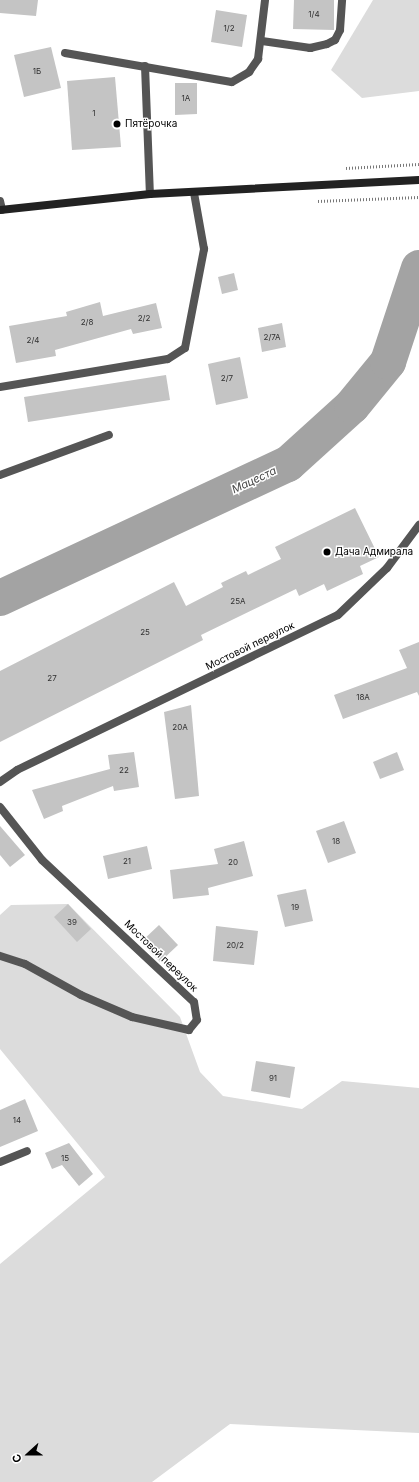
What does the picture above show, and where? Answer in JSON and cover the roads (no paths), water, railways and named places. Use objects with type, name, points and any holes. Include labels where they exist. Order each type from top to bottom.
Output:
[{"type":"street","points":[[65,53],[232,82],[248,72],[258,59],[262,40],[265,0]]},
{"type":"street","points":[[262,40],[310,48],[335,40],[340,30],[342,0]]},
{"type":"street","points":[[145,66],[150,194]]},
{"type":"street","points":[[0,201],[1,210],[150,194],[194,193],[419,180]]},
{"type":"street","points":[[0,387],[168,359],[185,348],[204,249],[194,193]]},
{"type":"street","points":[[0,475],[109,435]]},
{"type":"street","name":"Мостовой переулок","points":[[0,782],[17,770],[338,615],[387,568],[419,526]]},
{"type":"street","name":"Мостовой переулок","points":[[0,807],[42,860],[194,1002],[197,1020],[189,1030],[132,1017],[81,995],[26,964],[0,956]]},
{"type":"street","points":[[0,1162],[27,1151]]},
{"type":"waterway","name":"Мацеста","points":[[0,598],[288,464],[352,406],[388,362],[419,268]]},
{"type":"place","name":"Пятёрочка","points":[[117,124]]},
{"type":"place","name":"Дача Адмирала","points":[[327,552]]}]
